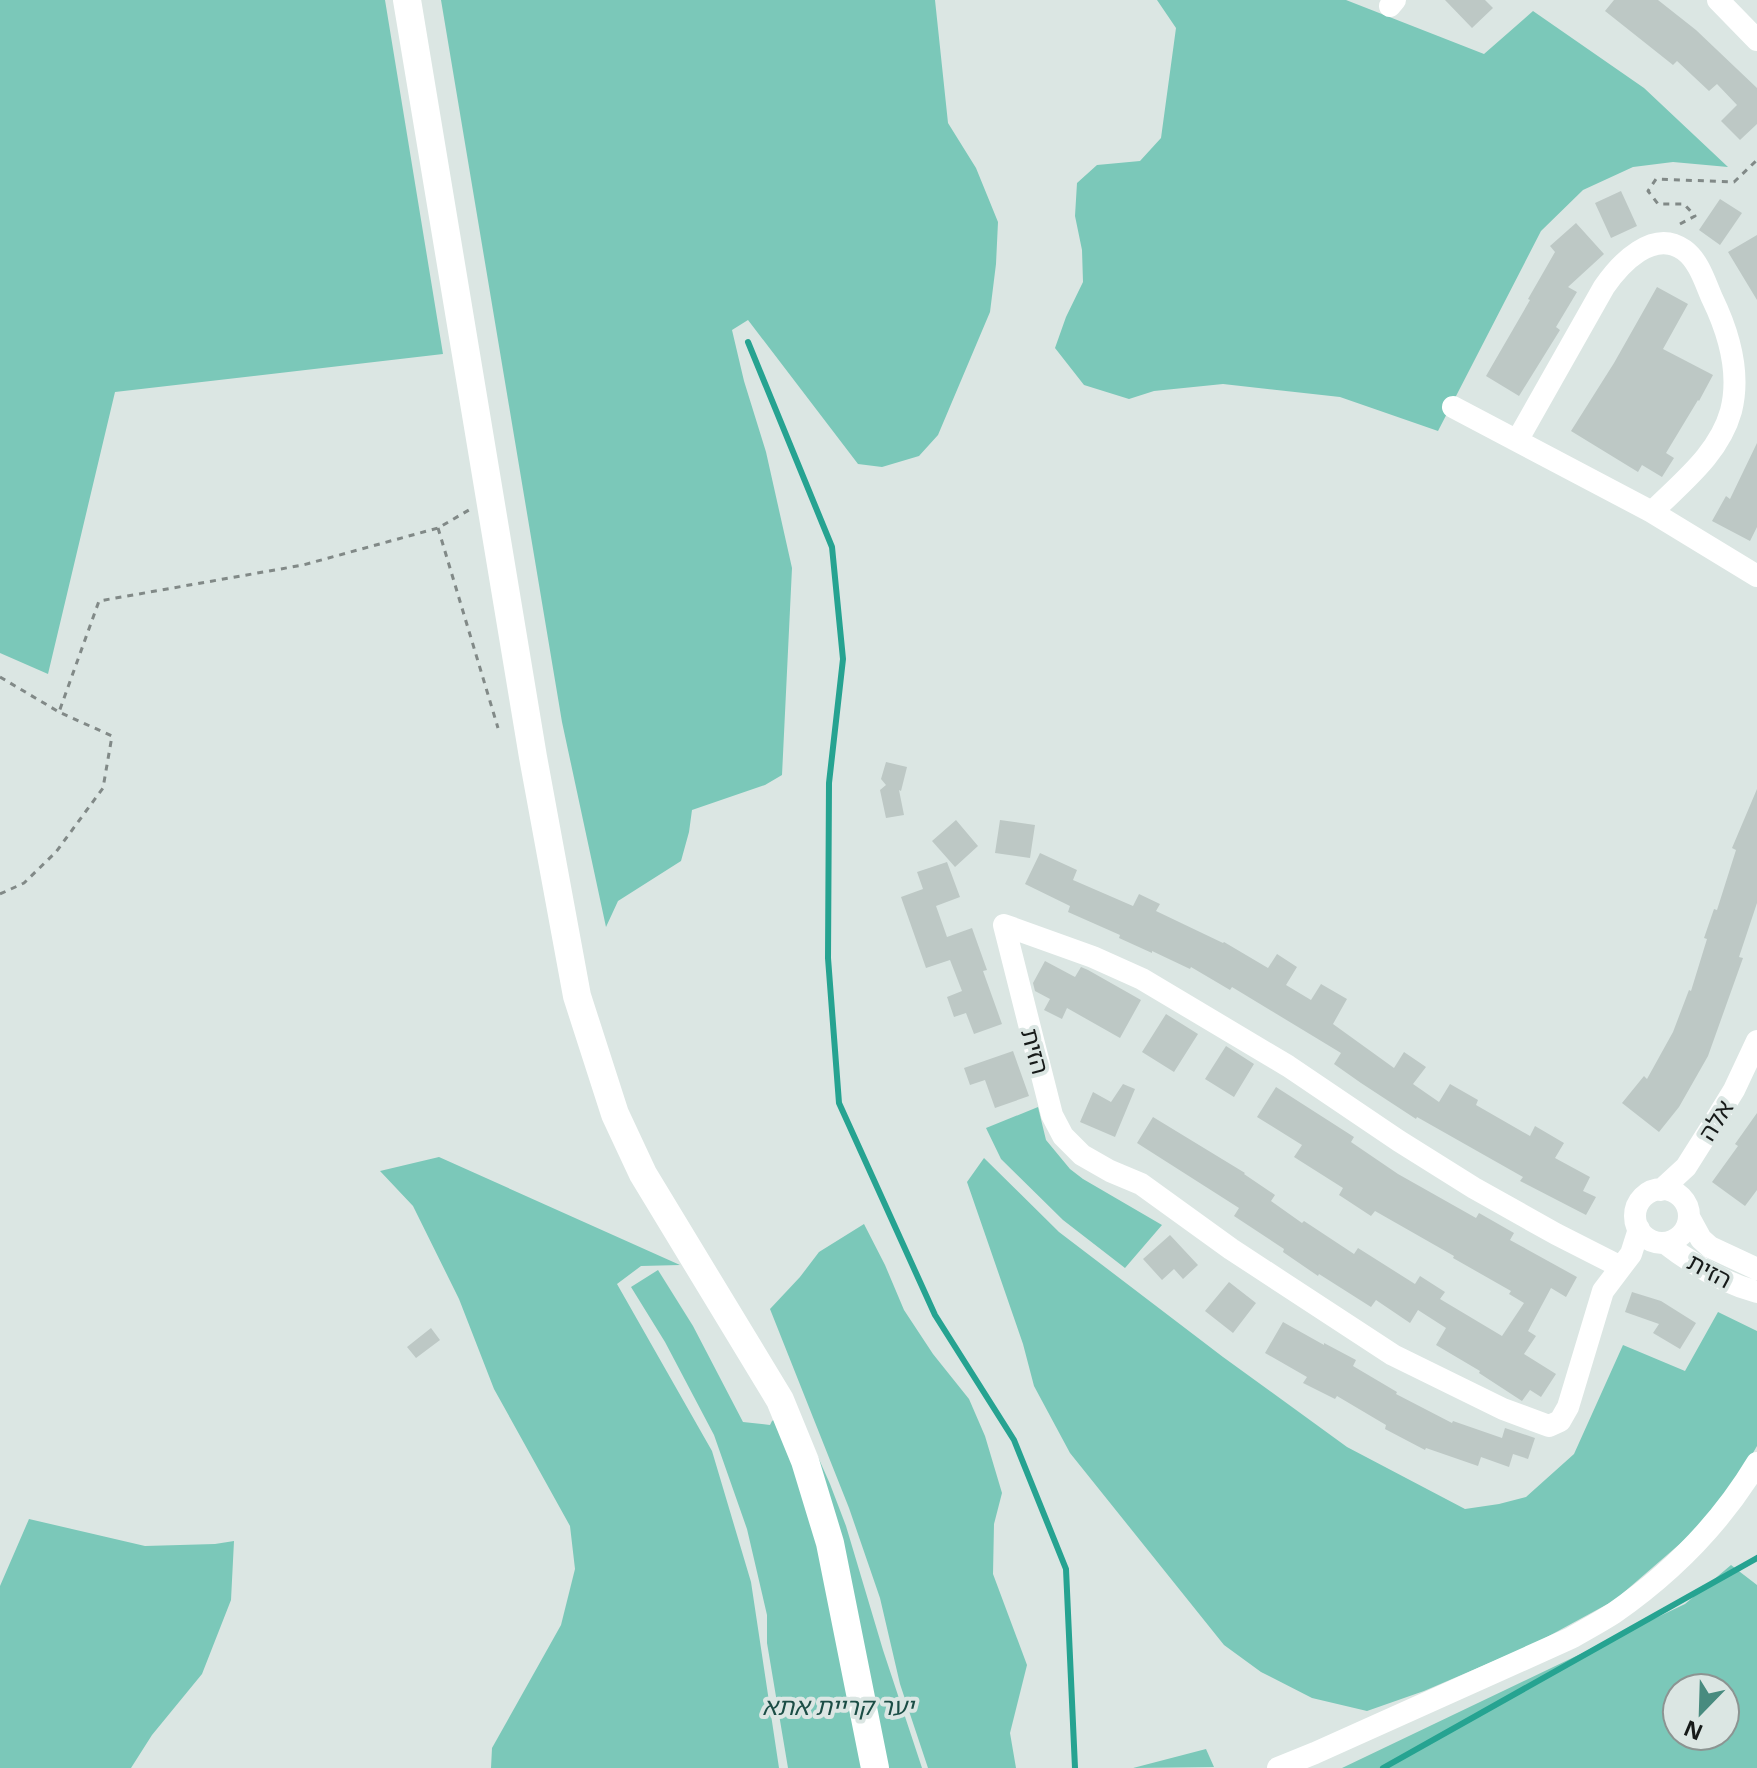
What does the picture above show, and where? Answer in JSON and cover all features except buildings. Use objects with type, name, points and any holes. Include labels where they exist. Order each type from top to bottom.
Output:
[{"type":"main road","points":[[407,0],[533,757],[577,996],[615,1114],[643,1174],[780,1400],[805,1461],[830,1543],[875,1768]]},
{"type":"street","points":[[1718,0],[1757,40]]},
{"type":"street","points":[[1518,439],[1617,268],[1652,245],[1670,244],[1685,250],[1698,266],[1720,314],[1735,368],[1731,410],[1708,456],[1652,512]]},
{"type":"street","points":[[1453,407],[1652,512],[1757,576]]},
{"type":"street","name":"הזית","points":[[1621,1267],[1474,1188],[1288,1066],[1142,979],[1093,957],[1004,925],[1052,1115],[1063,1136],[1082,1155],[1141,1184],[1231,1249],[1393,1355],[1503,1409],[1549,1426],[1560,1421],[1568,1407],[1603,1291],[1631,1254],[1639,1229]]},
{"type":"street","name":"אלה","points":[[1661,1190],[1686,1167],[1734,1090],[1757,1041]]},
{"type":"street","points":[[1661,1190],[1670,1191],[1684,1201],[1689,1217],[1688,1225],[1679,1238],[1665,1243],[1650,1240],[1639,1229],[1636,1212],[1639,1203],[1652,1191],[1661,1190]]},
{"type":"street","name":"הזית","points":[[1689,1217],[1701,1239],[1710,1247],[1757,1269]]},
{"type":"street","name":"הזית","points":[[1665,1243],[1687,1260],[1757,1292]]},
{"type":"street","points":[[1278,1768],[1571,1638],[1611,1615],[1653,1584],[1687,1551],[1720,1516],[1757,1463]]},
{"type":"path","points":[[1652,245],[1661,225],[1682,224],[1695,216],[1684,204],[1658,204],[1648,191],[1656,179],[1734,182],[1757,160]]},
{"type":"path","points":[[59,712],[99,601],[303,565],[438,528],[490,498]]},
{"type":"path","points":[[438,528],[498,728]]},
{"type":"path","points":[[0,677],[59,712],[112,736],[103,788],[56,852],[24,883],[0,894]]},
{"type":"green space","points":[[0,0],[385,0],[443,354],[115,392],[48,674],[0,653]]},
{"type":"green space","points":[[441,0],[935,0],[948,123],[976,168],[998,222],[990,312],[938,435],[919,456],[882,467],[858,464],[748,320],[732,330],[766,452],[792,568],[782,775],[765,785],[692,810],[681,861],[618,901],[606,927],[562,722]]},
{"type":"green space","points":[[1157,0],[1346,0],[1484,54],[1533,11],[1644,88],[1728,167],[1673,162],[1633,167],[1583,190],[1541,231],[1438,431],[1340,397],[1223,384],[1154,391],[1129,399],[1084,385],[1055,348],[1083,282],[1082,250],[1075,216],[1077,183],[1097,165],[1140,161],[1161,138],[1176,28]]},
{"type":"green space","points":[[1038,1107],[1046,1140],[1070,1169],[1162,1225],[1125,1268],[1063,1220],[1001,1159],[986,1128]]},
{"type":"green space","points":[[439,1157],[680,1265],[641,1266],[617,1284],[712,1451],[751,1582],[779,1768],[491,1768],[492,1748],[561,1625],[575,1569],[570,1526],[494,1389],[459,1299],[413,1206],[380,1171]]},
{"type":"green space","points":[[984,1158],[1059,1232],[1223,1357],[1347,1447],[1465,1509],[1526,1497],[1574,1454],[1623,1345],[1685,1371],[1718,1312],[1757,1331],[1757,1446],[1736,1482],[1689,1536],[1615,1600],[1536,1643],[1424,1691],[1367,1711],[1312,1698],[1261,1672],[1224,1645],[1070,1453],[1034,1386],[1023,1344],[967,1182]]},
{"type":"green space","points":[[864,1224],[904,1310],[933,1354],[969,1399],[985,1436],[1002,1493],[994,1524],[993,1574],[1027,1665],[1010,1733],[1016,1768],[928,1768],[900,1684],[880,1598],[849,1508],[770,1309],[819,1252]]},
{"type":"green space","name":"יער קריית אתא","points":[[658,1270],[693,1326],[743,1422],[770,1425],[784,1413],[802,1421],[846,1526],[922,1768],[788,1768],[767,1643],[767,1615],[747,1529],[714,1435],[665,1342],[631,1287]]},
{"type":"green space","points":[[29,1519],[145,1546],[234,1541],[231,1600],[202,1674],[152,1735],[131,1768],[0,1768],[0,1586]]},
{"type":"green space","points":[[1731,1565],[1757,1585],[1757,1768],[1342,1768],[1685,1604]]},
{"type":"green space","points":[[1206,1749],[1214,1767],[1133,1768]]},
{"type":"waterway","points":[[748,342],[832,547],[843,659],[829,783],[828,958],[839,1103],[935,1315],[1014,1440],[1066,1569],[1075,1768]]},
{"type":"waterway","points":[[1383,1768],[1757,1558]]}]
